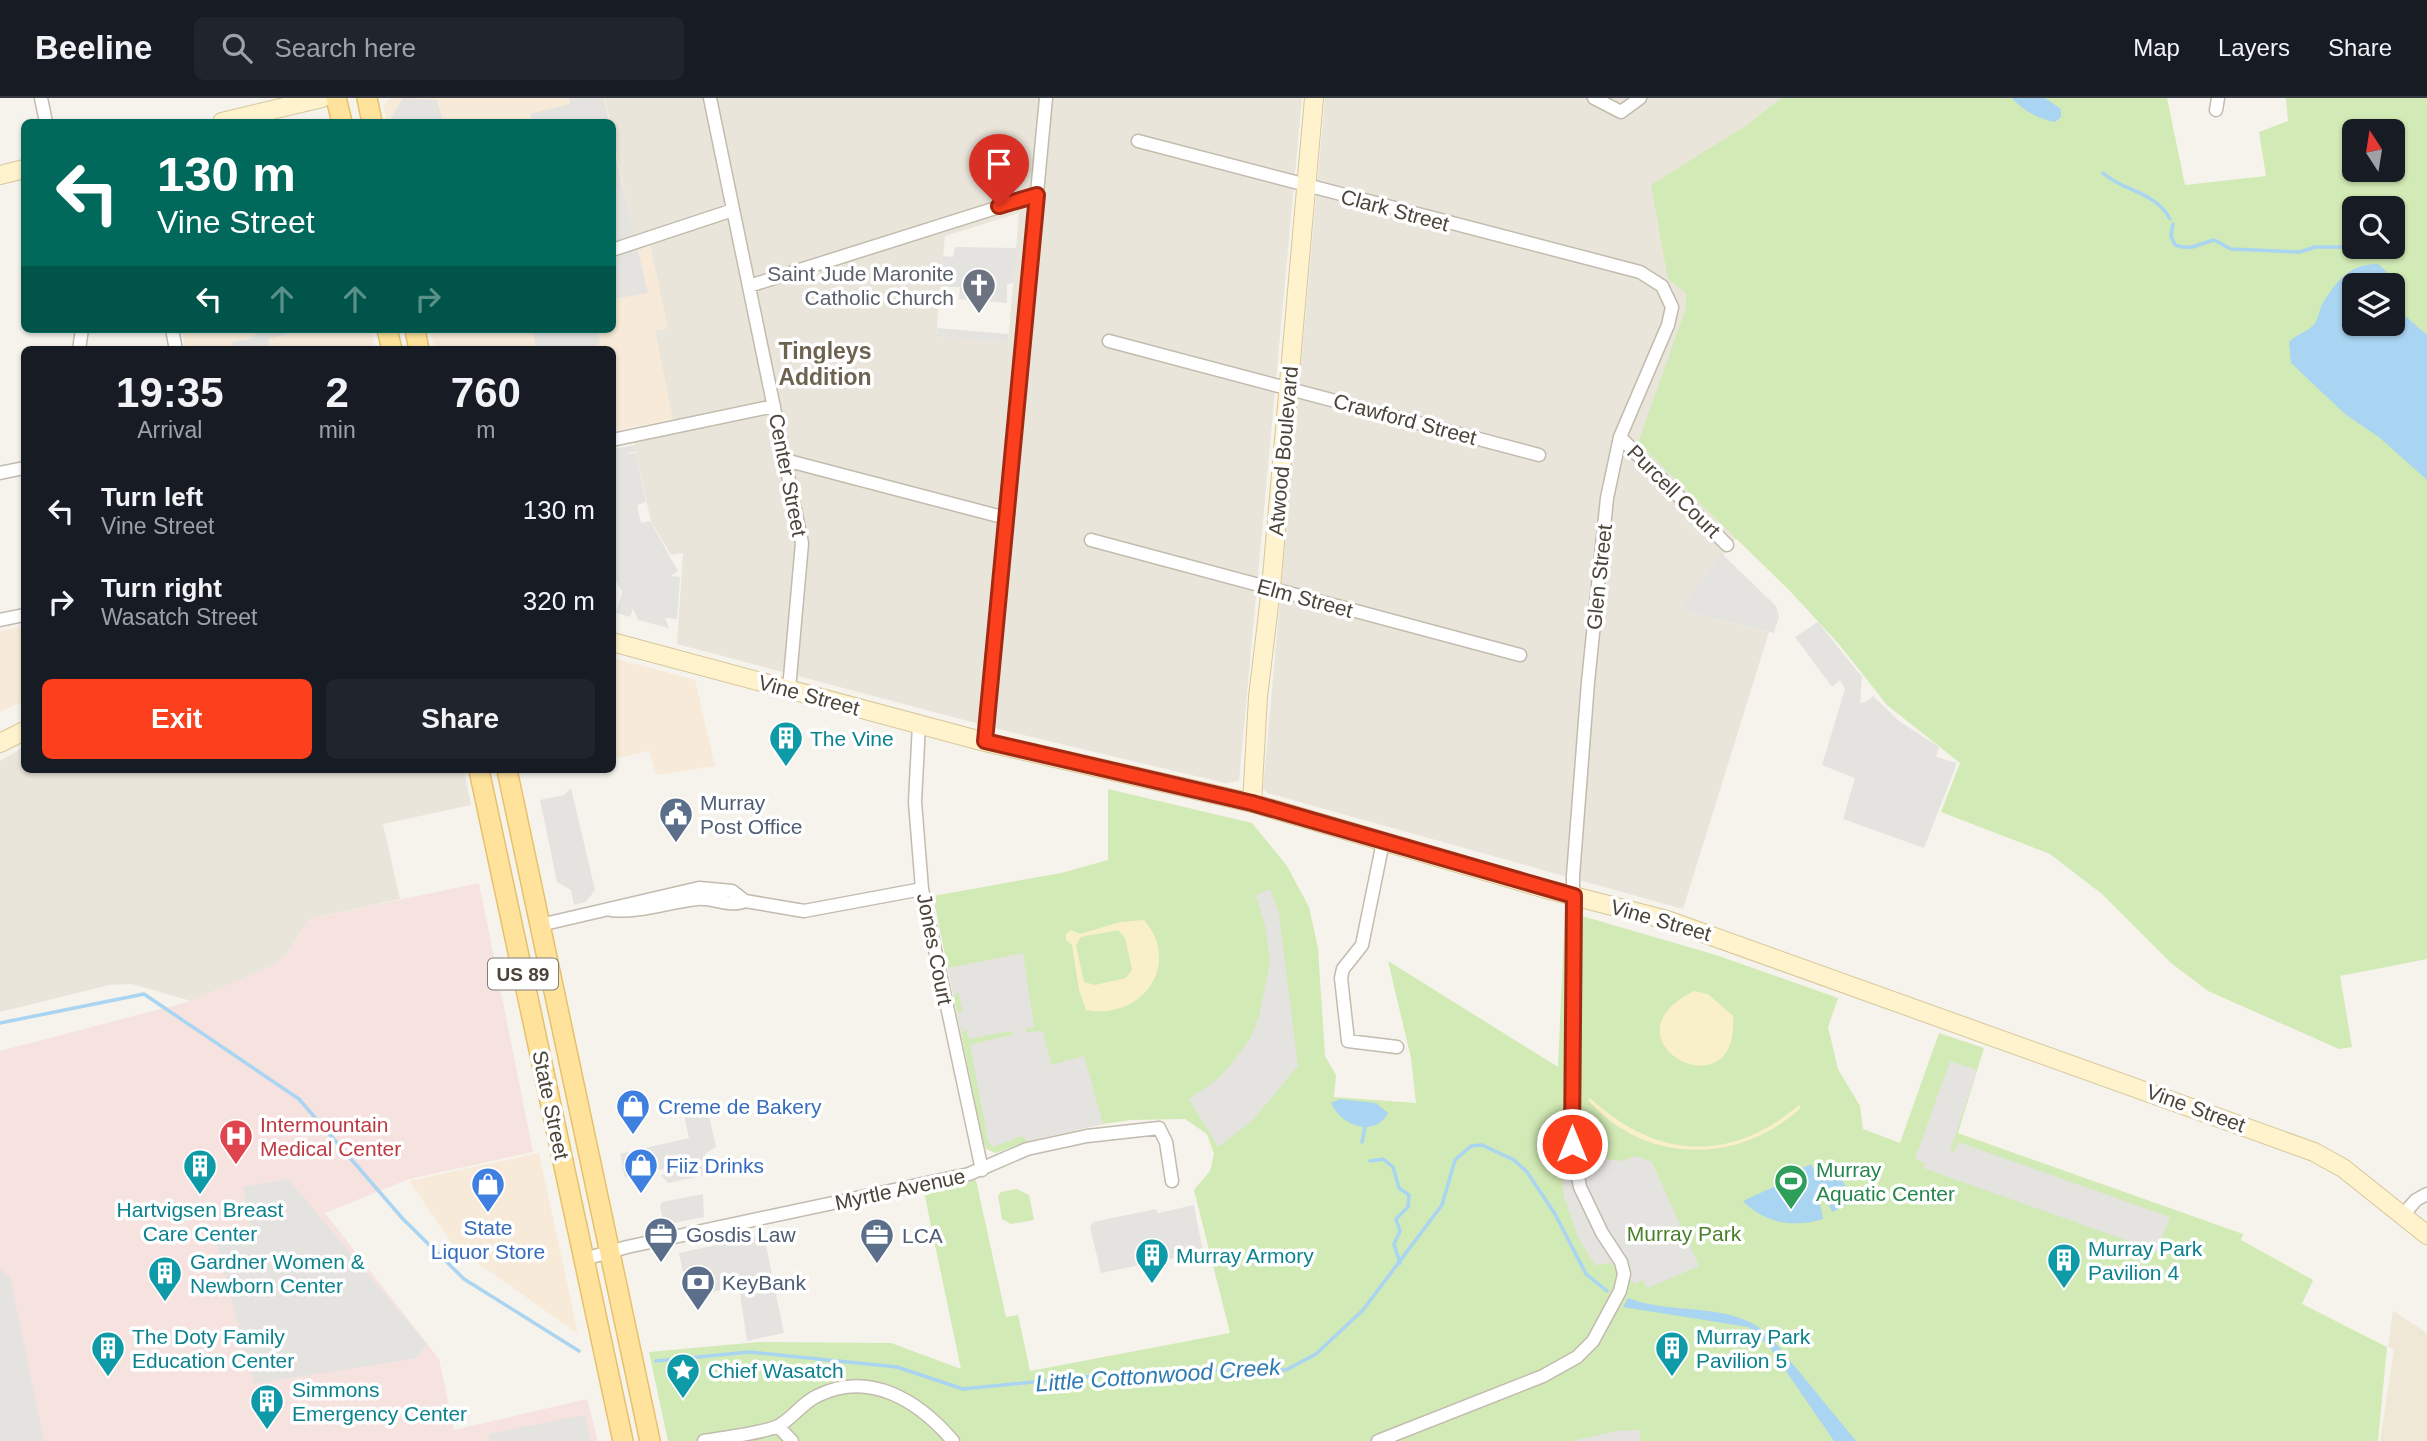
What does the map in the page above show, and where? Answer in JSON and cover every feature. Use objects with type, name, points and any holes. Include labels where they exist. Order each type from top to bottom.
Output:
[{"type":"main road","points":[[337,98],[341,119]]},
{"type":"main road","points":[[367,98],[371,119]]},
{"type":"main road","name":"State Street","points":[[481,773],[623,1441]]},
{"type":"main road","name":"State Street","points":[[508,773],[650,1441]]},
{"type":"street","points":[[41,98],[45,119]]},
{"type":"street","points":[[235,119],[323,98]]},
{"type":"street","name":"Center Street","points":[[710,98],[802,544],[789,689]]},
{"type":"street","points":[[985,741],[1046,98]]},
{"type":"street","name":"Atwood Boulevard","points":[[1252,803],[1258,697],[1271,588],[1304,186],[1314,98]]},
{"type":"street","points":[[1594,98],[1621,112],[1640,98]]},
{"type":"street","name":"Clark Street","points":[[1138,141],[1651,278]]},
{"type":"street","points":[[0,175],[21,170]]},
{"type":"street","points":[[749,286],[1037,195]]},
{"type":"street","points":[[616,249],[733,210]]},
{"type":"street","name":"Glen Street","points":[[1378,1441],[1564,1365],[1593,1341],[1620,1291],[1624,1274],[1621,1262],[1602,1233],[1580,1187],[1572,1144],[1574,896],[1588,682],[1607,498],[1620,437],[1671,316],[1667,292],[1651,278]]},
{"type":"street","name":"Crawford Street","points":[[1109,341],[1539,455]]},
{"type":"street","points":[[616,439],[774,406]]},
{"type":"street","name":"Purcell Court","points":[[1620,437],[1727,545]]},
{"type":"street","points":[[785,460],[1006,518]]},
{"type":"street","points":[[0,473],[21,469]]},
{"type":"street","name":"Elm Street","points":[[1091,540],[1520,655]]},
{"type":"street","points":[[0,620],[21,616]]},
{"type":"street","name":"Vine Street","points":[[616,643],[985,741],[1252,803],[1701,930],[2287,1141],[2343,1168],[2427,1235]]},
{"type":"street","name":"Jones Court","points":[[919,724],[915,802],[922,889],[982,1170]]},
{"type":"street","points":[[0,743],[21,732]]},
{"type":"street","points":[[1383,842],[1363,945],[1343,969],[1341,978],[1348,1041],[1397,1047]]},
{"type":"street","points":[[540,925],[611,910],[631,912],[698,898],[739,904],[745,901],[804,911],[922,889]]},
{"type":"street","name":"Myrtle Avenue","points":[[584,1259],[982,1170],[1027,1149],[1087,1136],[1159,1128],[1166,1142],[1172,1181]]},
{"type":"street","points":[[2403,1215],[2416,1200],[2427,1194]]},
{"type":"street","points":[[704,1441],[778,1426],[816,1396],[850,1385],[867,1385],[898,1395],[917,1407],[953,1441]]},
{"type":"street","points":[[778,1426],[792,1441]]},
{"type":"shaded area","points":[[391,98],[605,98],[609,119],[386,119],[383,105]]},
{"type":"shaded area","points":[[403,98],[437,100],[442,119],[391,119]]},
{"type":"shaded area","points":[[569,98],[604,98],[608,119],[531,119],[530,114],[570,104]]},
{"type":"shaded area","points":[[605,98],[1302,98],[1239,781],[1225,783],[1002,730],[677,644],[683,553],[671,555],[651,522],[634,443],[675,433],[616,151],[616,119],[609,119]],"holes":[[[1019,213],[1008,343],[936,336],[945,236]]]},
{"type":"shaded area","points":[[1325,98],[1781,98],[1747,125],[1686,294],[1681,328],[1638,443],[1737,537],[1683,611],[1769,632],[1683,909],[1267,793],[1263,789]]},
{"type":"shaded area","points":[[616,150],[636,248],[650,244],[668,328],[655,331],[673,419],[616,430],[616,346],[434,346],[431,333],[616,333]]},
{"type":"shaded area","points":[[616,157],[648,293],[616,298]]},
{"type":"shaded area","points":[[955,247],[1017,248],[1013,283],[1007,284],[1007,303],[959,299],[960,287],[940,287],[943,256],[953,257]]},
{"type":"shaded area","points":[[937,328],[1008,334],[1008,343],[936,336]]},
{"type":"shaded area","points":[[183,333],[371,333],[374,346],[185,346]]},
{"type":"shaded area","points":[[257,333],[288,334],[268,339],[269,346],[233,346],[232,342],[250,339]]},
{"type":"shaded area","points":[[533,333],[599,333],[600,342],[596,346],[536,346]]},
{"type":"shaded area","points":[[635,445],[636,451],[626,454],[636,453],[646,502],[637,505],[641,523],[650,521],[678,571],[671,576],[680,577],[677,619],[665,618],[669,628],[638,620],[633,609],[630,617],[616,613],[622,592],[616,581],[616,448]]},
{"type":"shaded area","points":[[1722,554],[1776,606],[1779,616],[1774,633],[1683,611],[1684,604]]},
{"type":"shaded area","points":[[1818,622],[1862,677],[1860,703],[1873,696],[1899,721],[1939,747],[1936,757],[1957,763],[1924,848],[1843,819],[1855,778],[1822,765],[1845,689],[1840,680],[1832,687],[1795,637]]},
{"type":"shaded area","points":[[21,627],[21,702],[0,712],[0,631]]},
{"type":"shaded area","points":[[616,659],[695,680],[715,766],[656,775],[649,751],[616,758]]},
{"type":"shaded area","points":[[21,749],[21,773],[465,773],[471,805],[383,824],[400,899],[309,919],[286,955],[276,964],[191,1001],[132,984],[109,985],[0,1012],[0,761]]},
{"type":"shaded area","points":[[571,788],[595,890],[586,902],[574,905],[571,890],[557,882],[540,800],[564,795]]},
{"type":"shaded area","name":"Intermountain Medical Center","points":[[479,883],[533,1152],[409,1179],[325,1213],[439,1359],[454,1430],[587,1399],[598,1441],[0,1441],[0,1051],[191,1001],[276,964],[286,955],[309,919]]},
{"type":"shaded area","points":[[1270,889],[1279,913],[1298,1066],[1252,1121],[1218,1147],[1189,1099],[1214,1082],[1231,1065],[1251,1037],[1259,1016],[1270,963],[1266,929],[1256,895]]},
{"type":"shaded area","points":[[1023,953],[1034,1027],[1027,1028],[1026,1032],[1043,1031],[1051,1065],[1084,1056],[1103,1124],[1028,1141],[1021,1136],[993,1147],[988,1141],[970,1045],[1014,1034],[1011,1031],[969,1039],[966,1028],[962,1034],[957,1011],[963,1013],[958,991],[954,997],[948,968]]},
{"type":"shaded area","points":[[1950,1061],[1977,1070],[1950,1151],[1954,1152],[1958,1142],[2170,1217],[2157,1251],[1923,1168],[1925,1163],[1915,1159]]},
{"type":"shaded area","points":[[708,1111],[716,1147],[705,1154],[705,1160],[625,1177],[620,1154],[689,1138],[684,1116]]},
{"type":"shaded area","points":[[539,1153],[578,1334],[454,1246],[409,1181]]},
{"type":"shaded area","points":[[1636,1156],[1652,1162],[1699,1266],[1648,1288],[1642,1280],[1635,1284],[1611,1263],[1595,1265],[1579,1239],[1564,1197],[1561,1167],[1598,1158],[1621,1161]]},
{"type":"shaded area","points":[[702,1166],[709,1174],[668,1183],[661,1175]]},
{"type":"shaded area","points":[[288,1179],[427,1344],[417,1358],[254,1384],[216,1242],[251,1229],[243,1187]]},
{"type":"shaded area","points":[[703,1194],[704,1217],[664,1225],[660,1206],[662,1202]]},
{"type":"shaded area","points":[[1194,1205],[1203,1252],[1101,1273],[1090,1227],[1093,1222],[1156,1209],[1158,1213]]},
{"type":"shaded area","points":[[764,1235],[784,1333],[747,1341],[739,1286],[712,1292],[707,1268],[683,1272],[679,1253]]},
{"type":"shaded area","points":[[0,1269],[10,1277],[44,1441],[0,1441]]},
{"type":"shaded area","points":[[2393,1311],[2427,1333],[2427,1441],[2380,1441],[2394,1349],[2388,1347]]},
{"type":"shaded area","points":[[585,1415],[591,1441],[490,1441],[488,1434]]},
{"type":"shaded area","points":[[1640,1430],[1640,1441],[1572,1441],[1616,1431]]},
{"type":"green space","points":[[1781,98],[2167,98],[2185,185],[2266,176],[2259,132],[2288,121],[2286,98],[2427,98],[2427,959],[2340,976],[2352,1047],[2339,1049],[2208,991],[2171,963],[2102,894],[2050,854],[1941,812],[1960,763],[1887,705],[1838,643],[1789,590],[1638,443],[1686,308],[1686,293],[1668,279],[1651,185],[1747,125]]},
{"type":"green space","name":"Murray Park","points":[[1108,789],[1252,823],[1287,866],[1309,907],[1318,948],[1325,1056],[1336,1075],[1334,1097],[1416,1103],[1411,1058],[1388,961],[1558,1067],[1565,911],[1716,955],[1838,998],[1828,1027],[1838,1069],[1860,1106],[1863,1129],[1900,1143],[1939,1033],[1984,1048],[1958,1133],[2243,1234],[2241,1240],[2313,1280],[2302,1304],[2387,1347],[2378,1441],[668,1441],[649,1352],[759,1342],[891,1343],[961,1369],[924,1192],[976,1180],[1006,1317],[1018,1315],[1030,1371],[1230,1333],[1194,1190],[1210,1171],[1214,1154],[1207,1134],[1185,1119],[1130,1120],[1028,1141],[996,1153],[986,1149],[983,1141],[933,896],[1061,873],[1108,860]]},
{"type":"green space","points":[[1017,1189],[1029,1195],[1034,1220],[1011,1224],[1002,1219],[998,1196],[1001,1192]]},
{"type":"sand","points":[[1144,920],[1155,937],[1159,955],[1157,971],[1150,986],[1139,998],[1124,1007],[1106,1011],[1086,1010],[1079,990],[1072,945],[1066,940],[1066,934],[1071,930],[1080,934],[1120,922]],"holes":[[[1118,930],[1125,938],[1132,970],[1126,978],[1095,985],[1084,982],[1076,945],[1081,937]]]},
{"type":"sand","points":[[1694,991],[1708,994],[1733,1016],[1729,1046],[1716,1062],[1698,1066],[1679,1060],[1665,1047],[1660,1029],[1668,1010]]},
{"type":"sand","points":[[1590,1098],[1615,1118],[1641,1133],[1667,1143],[1693,1147],[1720,1145],[1746,1137],[1773,1124],[1799,1105],[1801,1108],[1776,1127],[1749,1140],[1721,1148],[1692,1150],[1664,1146],[1636,1137],[1611,1121],[1588,1100]]},
{"type":"water","points":[[2012,98],[2045,98],[2061,109],[2061,117],[2055,122],[2043,119]]},
{"type":"water","points":[[2378,264],[2387,273],[2348,273],[2352,270]]},
{"type":"water","points":[[2342,278],[2342,336],[2405,336],[2405,316],[2427,335],[2427,480],[2380,438],[2345,414],[2291,363],[2289,342],[2315,323],[2323,303]]},
{"type":"water","points":[[1340,1099],[1376,1103],[1388,1113],[1375,1125],[1358,1126],[1342,1118],[1336,1111],[1331,1103]]},
{"type":"water","points":[[1811,1164],[1816,1174],[1836,1165],[1852,1202],[1832,1212],[1821,1187],[1817,1189],[1823,1219],[1790,1223],[1770,1219],[1743,1201],[1793,1178],[1793,1172]]},
{"type":"water","points":[[1628,1298],[1719,1313],[1754,1324],[1769,1335],[1856,1441],[1834,1441],[1768,1345],[1748,1327],[1623,1307]]},
{"type":"waterway","points":[[2103,173],[2148,197],[2164,210],[2170,219]]},
{"type":"waterway","points":[[2173,224],[2171,236],[2175,245],[2181,247],[2214,240],[2231,249],[2300,252],[2315,247],[2342,247]]},
{"type":"waterway","name":"Little Cottonwood Creek","points":[[0,1023],[144,994],[299,1099],[403,1219],[464,1279],[579,1351]]},
{"type":"waterway","points":[[1362,1142],[1365,1127]]},
{"type":"waterway","name":"Little Cottonwood Creek","points":[[656,1361],[750,1352],[897,1367],[963,1389],[1156,1370],[1286,1370],[1316,1354],[1363,1310],[1442,1205],[1455,1160],[1471,1146],[1482,1145],[1514,1160],[1527,1172],[1555,1214],[1586,1274],[1607,1291]]},
{"type":"waterway","points":[[1370,1161],[1383,1159],[1393,1167],[1399,1188],[1409,1195],[1408,1207],[1396,1219],[1400,1231],[1394,1244],[1400,1263]]},
{"type":"place","name":"Saint Jude Maronite Catholic Church","points":[[979,315]]},
{"type":"place","name":"The Vine","points":[[786,768]]},
{"type":"place","name":"Murray Post Office","points":[[676,844]]},
{"type":"place","name":"Creme de Bakery","points":[[633,1136]]},
{"type":"place","name":"Intermountain Medical Center","points":[[236,1166]]},
{"type":"place","name":"Fiiz Drinks","points":[[641,1195]]},
{"type":"place","name":"Hartvigsen Breast Care Center","points":[[200,1196]]},
{"type":"place","name":"Murray Aquatic Center","points":[[1791,1211]]},
{"type":"place","name":"State Liquor Store","points":[[488,1214]]},
{"type":"place","name":"Gosdis Law","points":[[661,1264]]},
{"type":"place","name":"LCA","points":[[877,1265]]},
{"type":"place","name":"Murray Armory","points":[[1152,1285]]},
{"type":"place","name":"Murray Park Pavilion 4","points":[[2064,1290]]},
{"type":"place","name":"Gardner Women & Newborn Center","points":[[165,1303]]},
{"type":"place","name":"KeyBank","points":[[698,1312]]},
{"type":"place","name":"The Doty Family Education Center","points":[[108,1378]]},
{"type":"place","name":"Murray Park Pavilion 5","points":[[1672,1378]]},
{"type":"place","name":"Chief Wasatch","points":[[683,1400]]},
{"type":"place","name":"Simmons Emergency Center","points":[[267,1431]]},
{"type":"district","name":"Tingleys Addition","points":[[825,364]]},
{"type":"route","points":[[999,206],[1037,195],[985,741],[1252,803],[1574,896],[1572,1144]]}]
